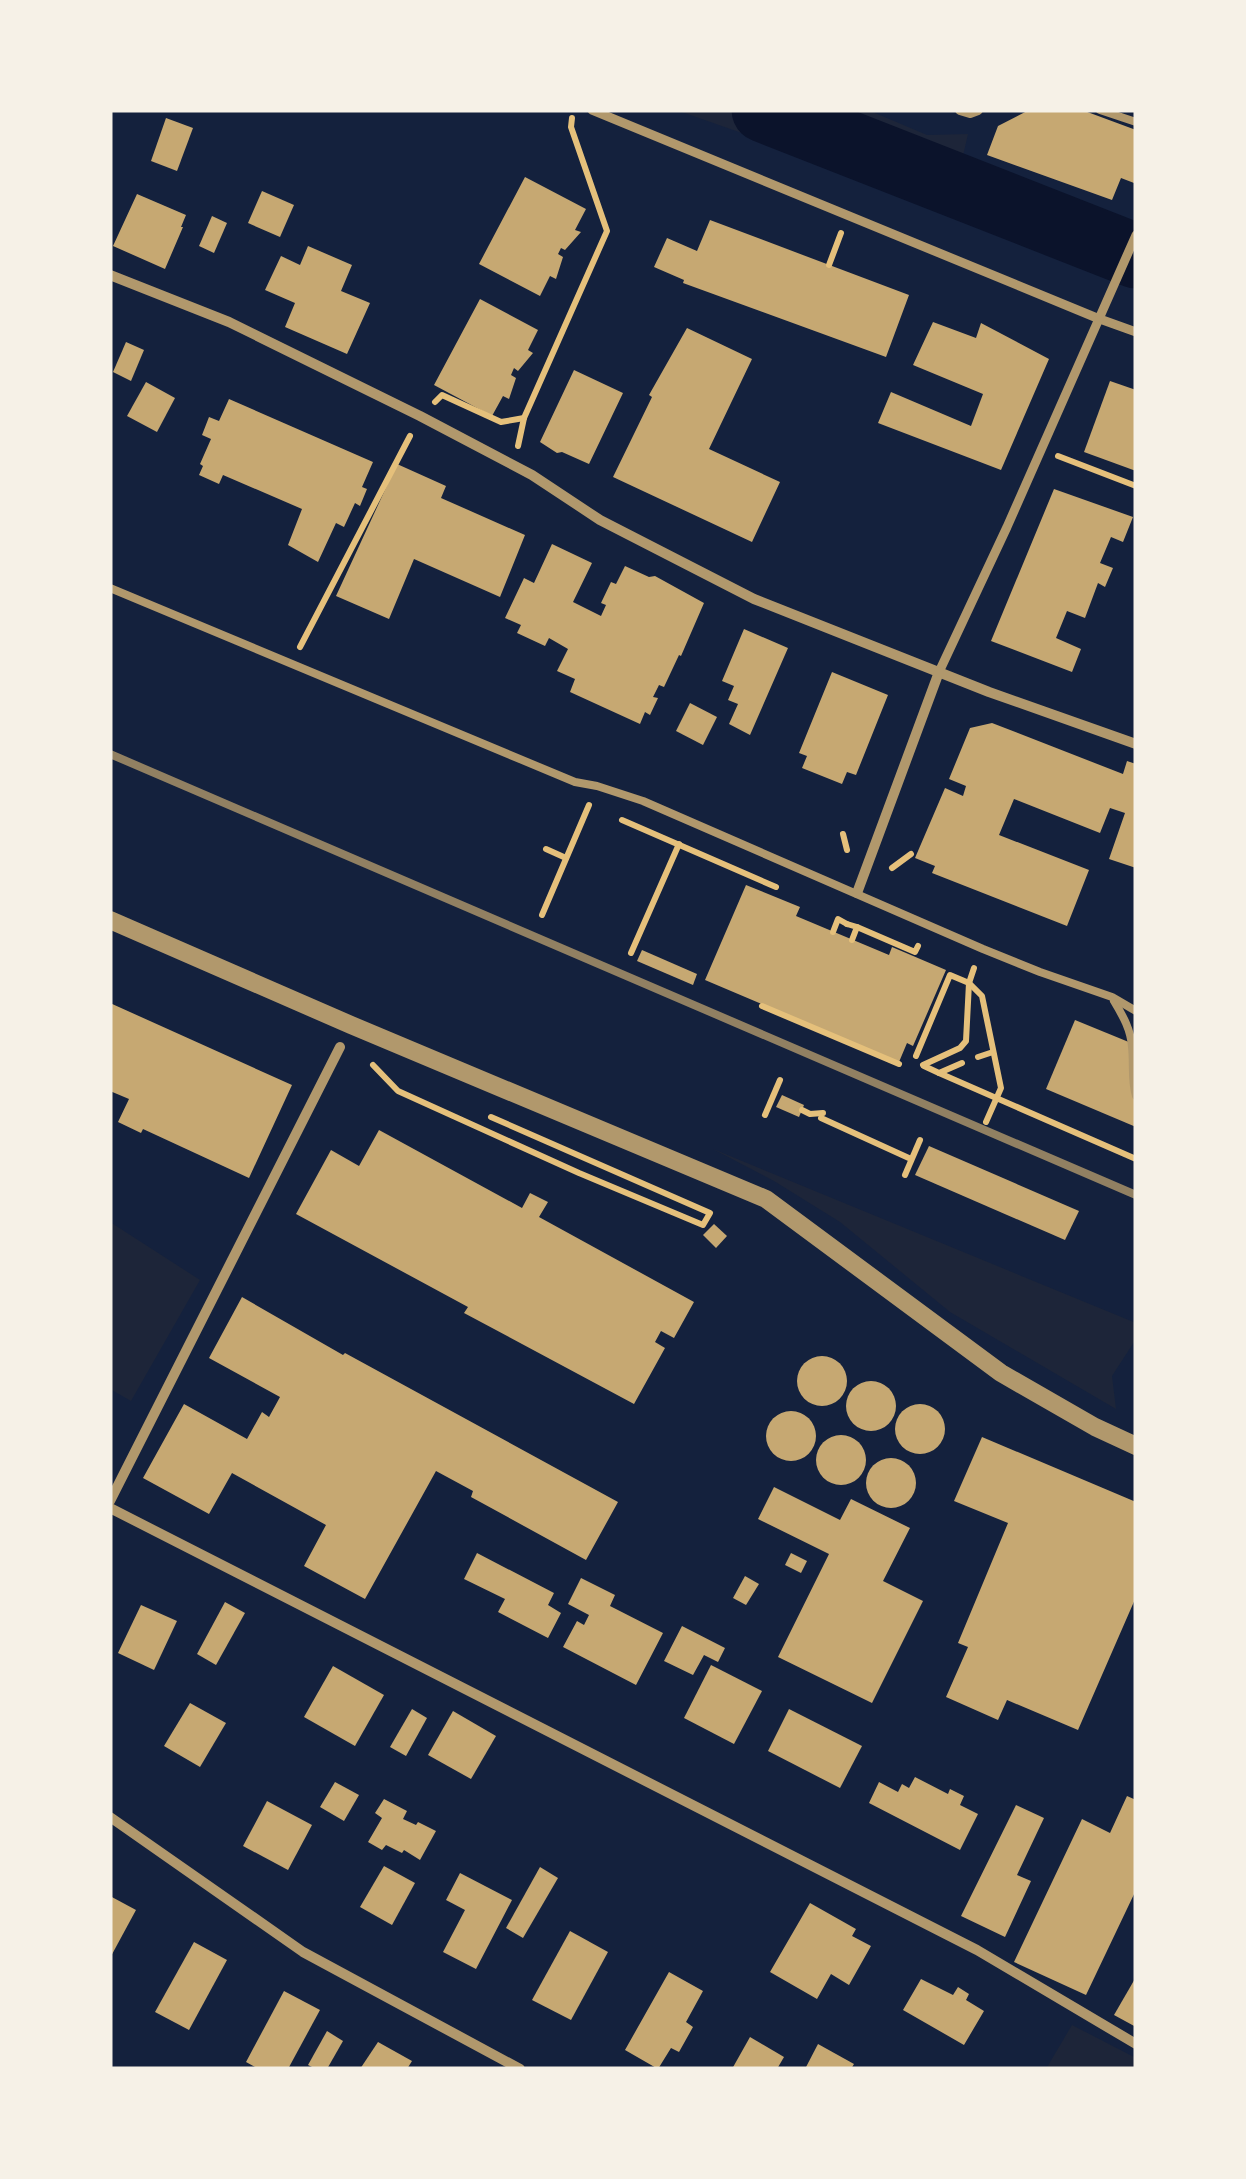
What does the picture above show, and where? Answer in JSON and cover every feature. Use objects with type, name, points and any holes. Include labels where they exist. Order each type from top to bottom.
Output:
[{"type":"street","points":[[592,110],[1136,332]]},
{"type":"street","points":[[960,110],[978,110]]},
{"type":"street","points":[[856,893],[938,672],[1136,235]]},
{"type":"street","points":[[110,275],[228,322],[420,416],[532,475],[600,520],[754,599],[1136,744]]},
{"type":"street","points":[[110,920],[766,1199],[1000,1373],[1136,1446]]},
{"type":"street","points":[[340,1047],[110,1504],[977,1950],[1136,2044]]},
{"type":"street","points":[[110,1817],[303,1952],[520,2069]]},
{"type":"lane","points":[[1100,110],[1136,122]]},
{"type":"lane","points":[[110,588],[575,782],[643,801],[690,820],[1040,972],[1136,1008]]},
{"type":"lane","points":[[1112,997],[1132,1030],[1136,1096]]},
{"type":"lane","points":[[340,1047],[351,1024]]},
{"type":"path","points":[[518,447],[524,418],[607,231],[572,126],[572,110]]},
{"type":"path","points":[[829,264],[848,215]]},
{"type":"path","points":[[442,395],[501,422],[524,418]]},
{"type":"path","points":[[291,665],[420,416]]},
{"type":"path","points":[[1040,450],[1136,486]]},
{"type":"path","points":[[542,915],[597,786]]},
{"type":"path","points":[[588,806],[603,812]]},
{"type":"path","points":[[618,819],[678,846]]},
{"type":"path","points":[[631,953],[690,820]]},
{"type":"path","points":[[546,849],[566,858]]},
{"type":"path","points":[[833,932],[838,920],[849,921],[856,928],[915,952],[918,946]]},
{"type":"path","points":[[852,940],[856,928]]},
{"type":"path","points":[[916,1056],[918,1042],[950,976],[969,983],[982,996],[1001,1088],[986,1122]]},
{"type":"path","points":[[968,992],[966,1041],[960,1048],[922,1065],[1136,1159]]},
{"type":"path","points":[[762,1006],[899,1064]]},
{"type":"path","points":[[978,1058],[994,1052]]},
{"type":"path","points":[[367,1060],[398,1092],[706,1227],[710,1213],[486,1114]]},
{"type":"path","points":[[939,1072],[962,1064]]},
{"type":"path","points":[[765,1115],[776,1099],[780,1080]]},
{"type":"path","points":[[802,1110],[810,1118],[824,1118],[912,1160]]},
{"type":"path","points":[[905,1175],[920,1140]]},
{"type":"shaded area","points":[[676,110],[868,110],[927,135],[968,134],[963,156],[1121,217],[1098,266],[931,199]]},
{"type":"shaded area","points":[[713,1149],[1136,1323],[1136,1339],[1112,1376],[1116,1409],[950,1312],[840,1222]]},
{"type":"shaded area","points":[[110,1222],[200,1280],[131,1401],[110,1389]]},
{"type":"shaded area","points":[[1072,2025],[1136,2058],[1136,2069],[1046,2069]]},
{"type":"building","points":[[1029,110],[1082,110],[1136,130],[1134,183],[1121,178],[1112,200],[987,155],[998,126]]},
{"type":"building","points":[[166,118],[193,128],[177,171],[151,161]]},
{"type":"building","points":[[525,177],[586,209],[575,230],[581,232],[565,250],[561,248],[558,254],[563,257],[556,279],[550,276],[540,296],[479,264]]},
{"type":"building","points":[[262,191],[294,205],[280,237],[248,223]]},
{"type":"building","points":[[137,194],[186,215],[165,269],[113,246]]},
{"type":"building","points":[[212,216],[227,223],[214,253],[199,246]]},
{"type":"building","points":[[710,220],[909,295],[886,357],[683,283],[684,280],[654,267],[667,238],[697,251]]},
{"type":"building","points":[[308,246],[352,265],[341,291],[370,303],[347,354],[285,327],[295,303],[265,290],[281,256],[300,265]]},
{"type":"building","points":[[480,299],[538,330],[528,350],[533,353],[511,375],[516,378],[509,399],[503,396],[492,416],[434,385]]},
{"type":"building","points":[[933,322],[976,338],[981,323],[1049,359],[1001,470],[878,423],[891,392],[971,426],[983,394],[913,365]]},
{"type":"building","points":[[687,328],[752,359],[709,449],[780,482],[752,542],[613,477],[652,397],[649,395]]},
{"type":"building","points":[[126,342],[144,350],[131,381],[113,372]]},
{"type":"building","points":[[574,370],[623,393],[589,464],[557,453],[540,442]]},
{"type":"building","points":[[1110,381],[1136,390],[1136,471],[1084,452]]},
{"type":"building","points":[[146,382],[175,398],[157,432],[127,416]]},
{"type":"building","points":[[229,399],[373,462],[362,487],[367,489],[360,506],[355,503],[344,527],[336,523],[318,562],[288,545],[302,509],[223,475],[219,484],[199,475],[211,439],[202,435],[209,417],[219,421]]},
{"type":"building","points":[[397,464],[446,486],[441,498],[525,535],[500,597],[414,559],[389,619],[336,596]]},
{"type":"building","points":[[1054,489],[1133,517],[1123,542],[1111,537],[1100,563],[1113,568],[1105,587],[1098,583],[1085,618],[1067,611],[1056,638],[1081,649],[1072,672],[991,641]]},
{"type":"building","points":[[552,544],[592,563],[573,602],[601,616],[606,605],[601,603],[611,582],[616,584],[625,566],[655,576],[704,603],[681,656],[664,687],[659,685],[653,697],[658,698],[650,715],[645,712],[640,724],[570,692],[575,679],[557,671],[568,649],[549,638],[545,646],[517,633],[521,625],[505,618],[524,578],[534,583]]},
{"type":"building","points":[[744,629],[788,648],[750,735],[729,724],[738,704],[728,700],[734,686],[722,681]]},
{"type":"building","points":[[832,672],[888,695],[856,775],[847,772],[842,784],[802,768],[807,756],[799,753]]},
{"type":"building","points":[[690,703],[717,717],[703,745],[676,731]]},
{"type":"building","points":[[992,723],[1123,774],[1127,761],[1136,764],[1136,868],[1109,859],[1125,813],[1110,808],[1100,833],[1014,799],[999,835],[1089,870],[1067,926],[932,873],[935,866],[915,858],[945,788],[963,796],[966,786],[949,779],[970,728]]},
{"type":"building","points":[[746,885],[800,907],[796,916],[889,955],[892,947],[946,970],[913,1046],[907,1043],[899,1062],[705,980]]},
{"type":"building","points":[[642,950],[697,974],[693,985],[637,961]]},
{"type":"building","points":[[110,1003],[292,1085],[249,1178],[143,1129],[141,1133],[118,1122],[129,1099],[110,1091]]},
{"type":"building","points":[[1075,1020],[1136,1045],[1136,1127],[1046,1089]]},
{"type":"building","points":[[782,1095],[804,1105],[799,1117],[776,1107]]},
{"type":"building","points":[[379,1130],[522,1208],[530,1193],[548,1202],[539,1217],[694,1302],[674,1338],[661,1331],[655,1342],[665,1348],[634,1404],[464,1313],[468,1307],[296,1214],[331,1150],[359,1166]]},
{"type":"building","points":[[929,1146],[1079,1211],[1065,1240],[915,1175]]},
{"type":"building","points":[[714,1224],[727,1236],[716,1248],[703,1235]]},
{"type":"building","points":[[242,1297],[618,1502],[586,1560],[471,1497],[473,1491],[436,1471],[365,1599],[304,1566],[326,1525],[232,1473],[209,1514],[143,1478],[184,1404],[247,1439],[262,1412],[269,1417],[280,1397],[209,1358]]},
{"type":"building","points":[[822,1356],[840,1363],[847,1381],[840,1399],[822,1406],[804,1399],[797,1381],[804,1363]]},
{"type":"building","points":[[871,1381],[889,1388],[896,1406],[889,1424],[871,1431],[853,1424],[846,1406],[853,1388]]},
{"type":"building","points":[[920,1404],[938,1411],[945,1429],[938,1447],[920,1454],[902,1447],[895,1429],[902,1411]]},
{"type":"building","points":[[791,1411],[809,1418],[816,1436],[809,1454],[791,1461],[773,1454],[766,1436],[773,1418]]},
{"type":"building","points":[[841,1435],[859,1442],[866,1460],[859,1478],[841,1485],[823,1478],[816,1460],[823,1442]]},
{"type":"building","points":[[982,1437],[1136,1502],[1136,1597],[1078,1730],[1007,1700],[998,1720],[946,1697],[968,1647],[958,1643],[1008,1523],[954,1501]]},
{"type":"building","points":[[891,1458],[909,1465],[916,1483],[909,1501],[891,1508],[873,1501],[866,1483],[873,1465]]},
{"type":"building","points":[[774,1487],[840,1520],[851,1499],[910,1528],[883,1581],[923,1601],[872,1703],[778,1657],[829,1554],[758,1519]]},
{"type":"building","points":[[477,1553],[554,1593],[548,1605],[561,1613],[548,1638],[498,1612],[505,1599],[464,1579]]},
{"type":"building","points":[[791,1553],[807,1561],[801,1573],[785,1565]]},
{"type":"building","points":[[745,1576],[759,1584],[746,1605],[733,1598]]},
{"type":"building","points":[[581,1578],[615,1595],[610,1606],[663,1633],[636,1685],[563,1647],[577,1621],[584,1625],[589,1615],[568,1604]]},
{"type":"building","points":[[225,1602],[245,1613],[216,1665],[197,1654]]},
{"type":"building","points":[[141,1605],[177,1621],[154,1670],[118,1653]]},
{"type":"building","points":[[682,1626],[725,1648],[718,1662],[704,1655],[693,1675],[664,1661]]},
{"type":"building","points":[[711,1665],[762,1691],[734,1744],[684,1718]]},
{"type":"building","points":[[333,1666],[384,1695],[355,1746],[304,1717]]},
{"type":"building","points":[[190,1703],[226,1723],[200,1767],[164,1746]]},
{"type":"building","points":[[412,1709],[427,1718],[406,1756],[390,1747]]},
{"type":"building","points":[[789,1709],[862,1746],[840,1788],[768,1751]]},
{"type":"building","points":[[453,1711],[496,1736],[471,1779],[428,1755]]},
{"type":"building","points":[[915,1777],[948,1794],[950,1789],[964,1796],[960,1805],[978,1814],[960,1850],[869,1803],[879,1782],[898,1792],[902,1784],[909,1788]]},
{"type":"building","points":[[335,1782],[359,1795],[344,1821],[320,1807]]},
{"type":"building","points":[[1127,1796],[1136,1800],[1136,1890],[1086,1995],[1014,1962],[1082,1819],[1110,1833]]},
{"type":"building","points":[[384,1799],[407,1811],[403,1819],[436,1831],[420,1860],[404,1850],[402,1853],[386,1845],[382,1850],[368,1842],[382,1818],[375,1813]]},
{"type":"building","points":[[267,1801],[312,1825],[288,1870],[243,1846]]},
{"type":"building","points":[[1016,1805],[1044,1818],[1017,1875],[1031,1881],[1005,1937],[961,1916]]},
{"type":"building","points":[[384,1866],[415,1883],[392,1925],[360,1907]]},
{"type":"building","points":[[540,1867],[558,1878],[523,1938],[506,1928]]},
{"type":"building","points":[[460,1873],[512,1900],[476,1969],[443,1952],[465,1910],[446,1900]]},
{"type":"building","points":[[110,1896],[136,1910],[110,1958]]},
{"type":"building","points":[[810,1903],[856,1929],[852,1936],[871,1946],[849,1985],[831,1974],[817,1999],[770,1972]]},
{"type":"building","points":[[570,1931],[608,1952],[571,2020],[532,2000]]},
{"type":"building","points":[[194,1942],[227,1960],[189,2030],[155,2012]]},
{"type":"building","points":[[669,1972],[703,1991],[686,2022],[693,2027],[679,2052],[671,2048],[658,2069],[625,2050]]},
{"type":"building","points":[[1136,1977],[1136,2027],[1114,2015]]},
{"type":"building","points":[[921,1979],[953,1995],[958,1987],[969,1994],[966,2000],[984,2011],[964,2045],[903,2010]]},
{"type":"building","points":[[284,1991],[320,2010],[288,2069],[259,2069],[246,2062]]},
{"type":"building","points":[[327,2031],[343,2041],[327,2069],[316,2069],[308,2065]]},
{"type":"building","points":[[750,2037],[784,2057],[777,2069],[732,2069]]},
{"type":"building","points":[[378,2042],[412,2061],[407,2069],[360,2069]]},
{"type":"building","points":[[818,2044],[854,2064],[851,2069],[805,2069]]},
{"type":"waterway","points":[[764,110],[1136,256]]},
{"type":"railway","points":[[110,754],[1136,1195]]}]
